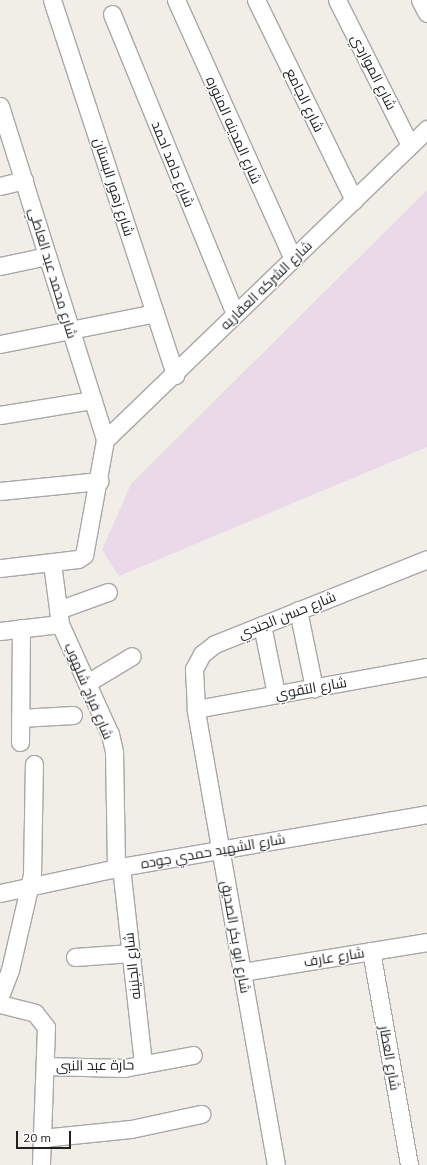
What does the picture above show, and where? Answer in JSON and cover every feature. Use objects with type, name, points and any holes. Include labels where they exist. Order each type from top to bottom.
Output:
[{"type":"street","name":"شارع زهور البستان","points":[[52,0],[175,375]]},
{"type":"street","name":"شارع المدينه المنوره","points":[[176,0],[293,259]]},
{"type":"street","name":"شارع الجامع","points":[[256,0],[354,200]]},
{"type":"street","name":"شارع المواردي","points":[[338,0],[410,145]]},
{"type":"street","name":"شارع حامد احمد","points":[[112,14],[235,314]]},
{"type":"street","name":"شارع محمد عبد العاطي","points":[[0,106],[105,440]]},
{"type":"street","name":"شارع الشركه العقاريه","points":[[105,440],[175,375],[235,314],[427,129]]},
{"type":"street","points":[[0,186],[24,180]]},
{"type":"street","points":[[0,266],[47,256]]},
{"type":"street","points":[[0,344],[71,332],[155,313]]},
{"type":"street","points":[[0,415],[93,400]]},
{"type":"street","points":[[0,568],[78,559],[84,555],[100,481],[105,440]]},
{"type":"street","points":[[0,491],[100,481]]},
{"type":"street","name":"شارع حسن الجندي","points":[[196,709],[194,669],[202,654],[215,644],[427,559]]},
{"type":"street","name":"شارع فراج شلهوب","points":[[52,563],[59,617],[114,751],[119,868]]},
{"type":"street","points":[[0,631],[21,628],[59,617],[108,592]]},
{"type":"street","points":[[298,610],[314,688]]},
{"type":"street","points":[[262,625],[276,694]]},
{"type":"street","points":[[20,742],[21,628]]},
{"type":"street","points":[[87,683],[132,656]]},
{"type":"street","name":"شارع التقوي","points":[[196,709],[427,667]]},
{"type":"street","name":"شارع ابو بكر الصديق","points":[[196,709],[276,1165]]},
{"type":"street","points":[[20,718],[73,715]]},
{"type":"street","points":[[0,996],[10,970],[30,887],[33,863],[34,764]]},
{"type":"street","name":"شارع الشهيد حمدي جوده","points":[[0,893],[119,868],[427,814]]},
{"type":"street","name":"شارع الجنينه","points":[[119,868],[131,953],[143,1064]]},
{"type":"street","name":"شارع عارف","points":[[242,972],[427,942]]},
{"type":"street","name":"شارع العطار","points":[[371,951],[409,1165]]},
{"type":"street","points":[[75,957],[131,953]]},
{"type":"street","points":[[0,1004],[27,1010],[42,1019],[46,1027],[41,1165]]},
{"type":"street","name":"حارة عبد النبى","points":[[45,1066],[124,1068],[193,1055]]},
{"type":"street","points":[[42,1138],[132,1129],[201,1114]]},
{"type":"shaded area","points":[[427,190],[427,447],[119,576],[102,550],[131,484]]}]
